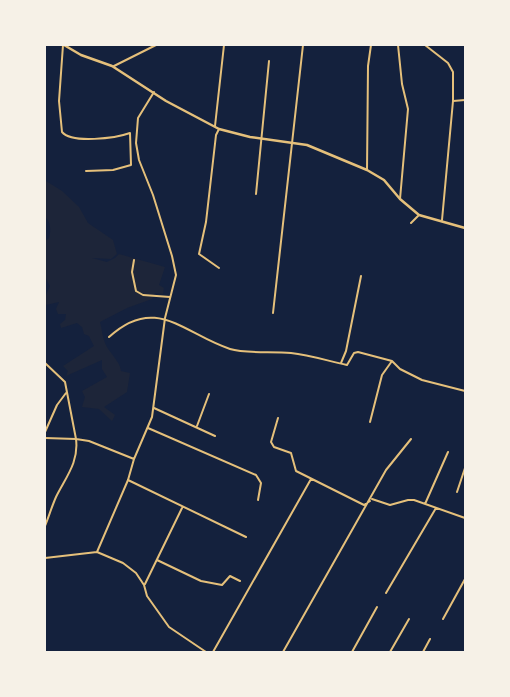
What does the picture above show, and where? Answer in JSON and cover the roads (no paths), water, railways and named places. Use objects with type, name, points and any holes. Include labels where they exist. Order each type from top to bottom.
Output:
[{"type":"street","points":[[86,171],[113,170],[131,165],[130,133],[119,137],[72,138],[62,132],[59,101],[63,45],[82,55],[112,66],[219,129],[262,139],[307,145],[367,170],[384,180],[400,199],[419,215],[465,228]]},
{"type":"street","points":[[112,66],[156,45]]},
{"type":"street","points":[[215,126],[224,45]]},
{"type":"street","points":[[273,313],[294,142],[303,45]]},
{"type":"street","points":[[367,170],[368,66],[371,45]]},
{"type":"street","points":[[398,45],[402,84],[408,109],[400,199]]},
{"type":"street","points":[[425,45],[448,63],[453,70],[453,101],[442,220]]},
{"type":"street","points":[[256,194],[269,60]]},
{"type":"street","points":[[97,552],[128,480],[154,408],[165,318],[175,270],[153,195],[139,160],[136,143],[138,118],[154,92]]},
{"type":"street","points":[[453,101],[465,100]]},
{"type":"street","points":[[219,129],[216,135],[206,222],[199,254],[220,268]]},
{"type":"street","points":[[411,223],[419,215]]},
{"type":"street","points":[[134,260],[132,272],[136,291],[143,295],[170,297]]},
{"type":"street","points":[[341,364],[346,351],[361,276]]},
{"type":"street","points":[[109,337],[118,328],[134,321],[146,318],[165,318],[231,349],[292,353],[341,364],[349,364],[353,355],[358,352],[392,361],[400,369],[422,380],[465,391]]},
{"type":"street","points":[[370,422],[382,375],[392,361]]},
{"type":"street","points":[[45,363],[65,382],[78,452],[73,468],[56,497],[45,526]]},
{"type":"street","points":[[45,432],[57,405],[67,392]]},
{"type":"street","points":[[197,426],[210,394]]},
{"type":"street","points":[[154,408],[197,426],[215,436]]},
{"type":"street","points":[[278,418],[271,442],[274,446],[291,453],[296,471],[364,506],[372,499]]},
{"type":"street","points":[[148,428],[256,475],[261,484],[258,500]]},
{"type":"street","points":[[45,438],[89,441],[134,459]]},
{"type":"street","points":[[283,652],[372,499],[386,470],[411,439]]},
{"type":"street","points":[[425,504],[448,452]]},
{"type":"street","points":[[457,492],[465,468]]},
{"type":"street","points":[[212,652],[311,478]]},
{"type":"street","points":[[128,480],[182,508],[246,537]]},
{"type":"street","points":[[372,499],[390,505],[408,500],[465,518]]},
{"type":"street","points":[[144,585],[182,508]]},
{"type":"street","points":[[386,593],[436,508]]},
{"type":"street","points":[[45,558],[97,552],[123,563],[136,573],[144,585],[147,596],[169,627],[206,652]]},
{"type":"street","points":[[157,560],[201,581],[222,585],[230,576],[240,581]]},
{"type":"street","points":[[443,619],[465,579]]},
{"type":"street","points":[[352,652],[377,607]]},
{"type":"street","points":[[390,652],[409,620]]},
{"type":"street","points":[[423,652],[430,639]]}]
